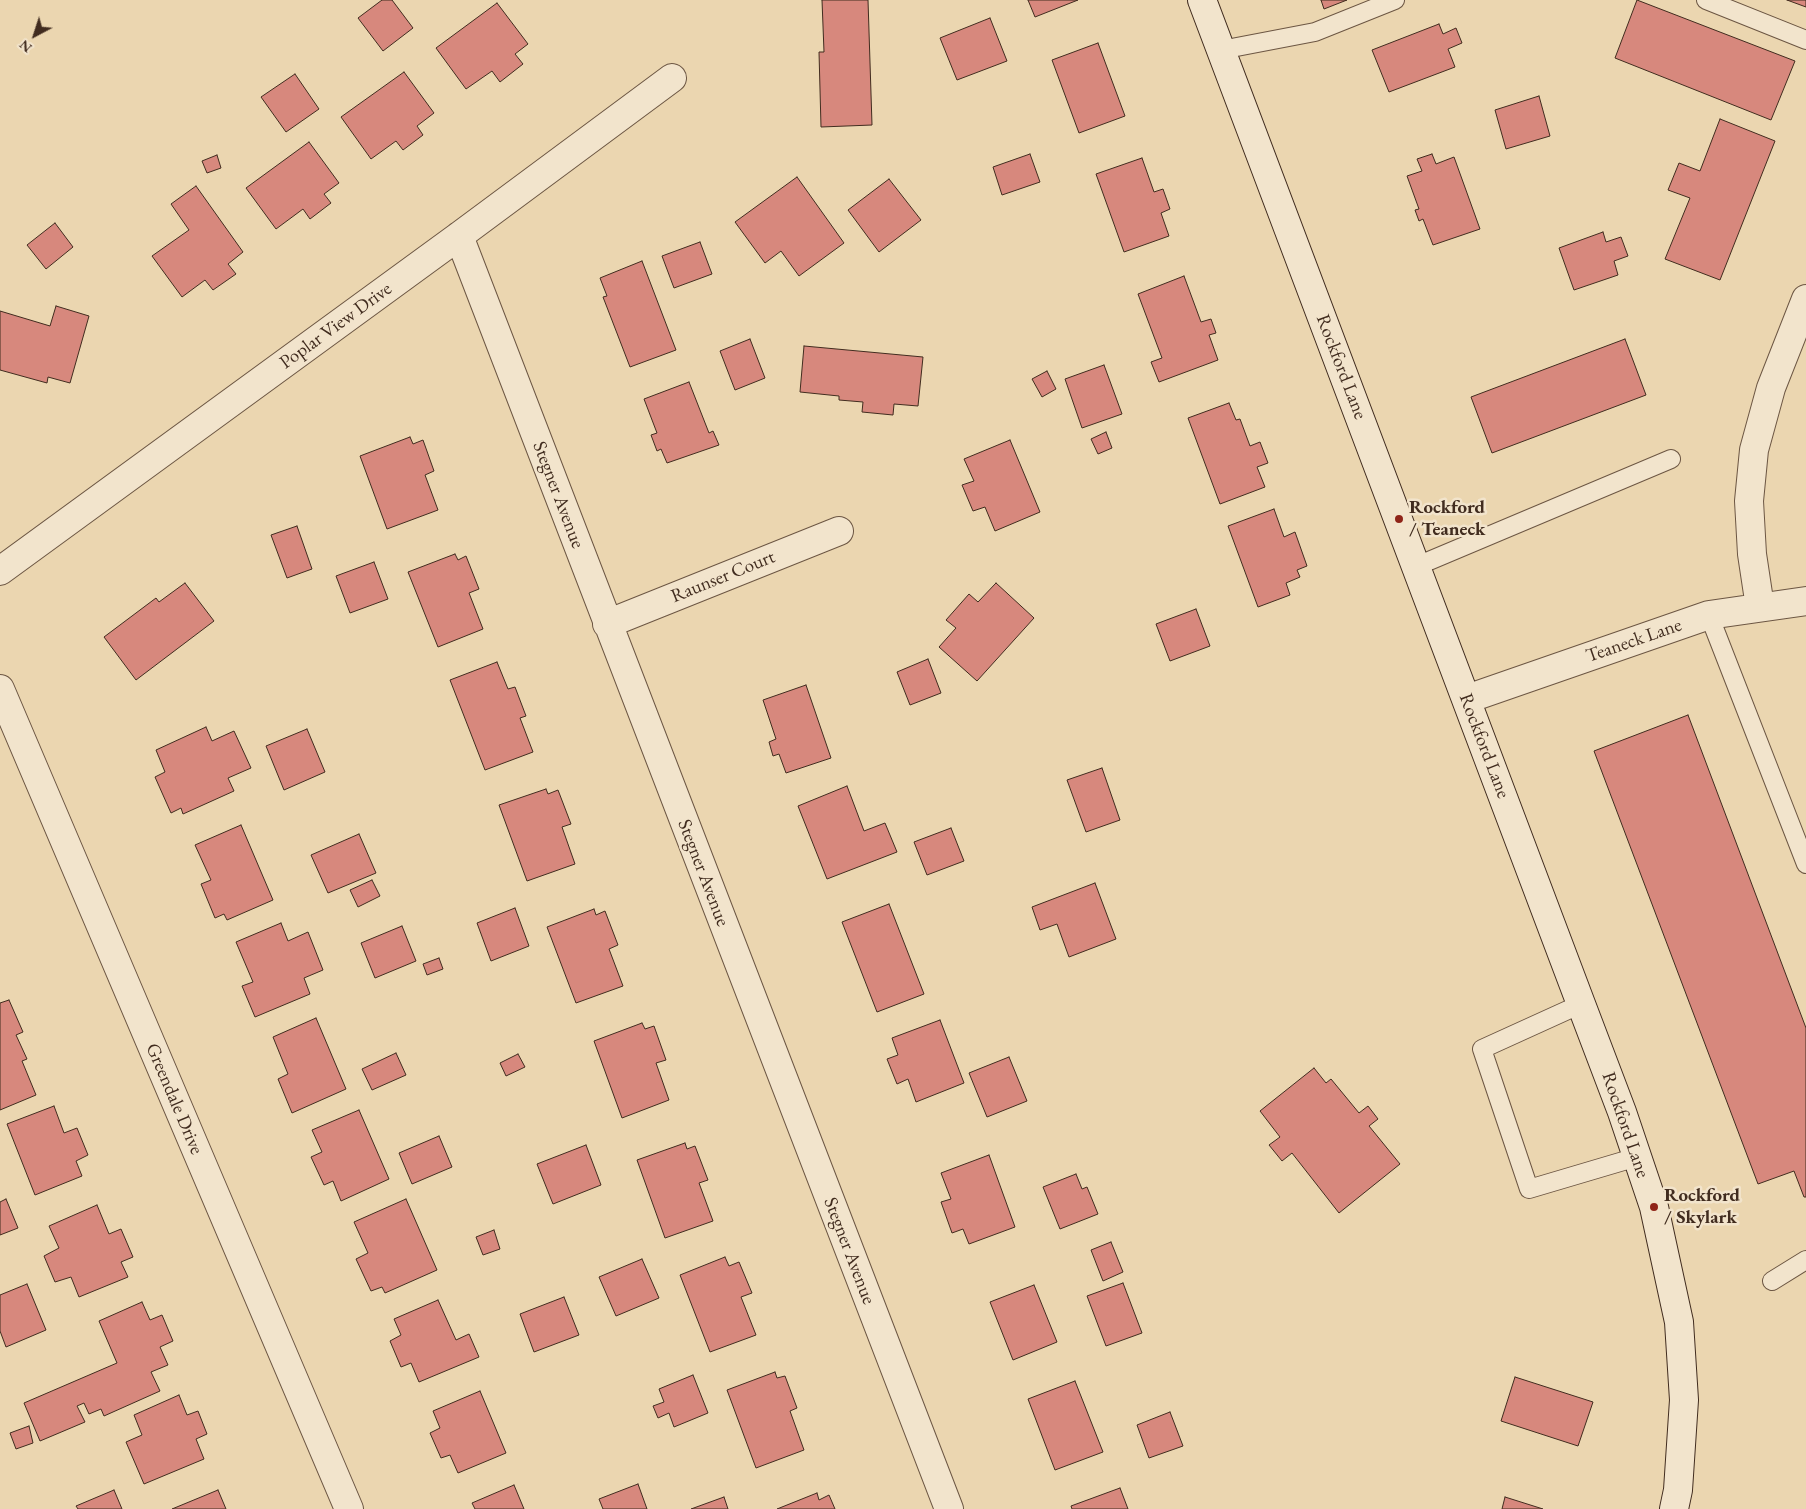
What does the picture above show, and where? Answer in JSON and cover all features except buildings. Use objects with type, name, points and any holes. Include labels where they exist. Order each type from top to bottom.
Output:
[{"type":"street","name":"Rockford Lane","points":[[1202,0],[1467,699],[1581,1004],[1654,1207],[1679,1322],[1684,1400],[1678,1490],[1674,1509]]},
{"type":"street","name":"Poplar View Drive","points":[[0,571],[672,78]]},
{"type":"street","name":"Stegner Avenue","points":[[459,236],[949,1509]]},
{"type":"street","points":[[1760,607],[1752,554],[1750,501],[1754,450],[1771,388],[1806,299]]},
{"type":"street","name":"Raunser Court","points":[[607,624],[839,530]]},
{"type":"street","name":"Teaneck Lane","points":[[1467,699],[1709,614],[1806,601]]},
{"type":"street","name":"Greendale Drive","points":[[0,689],[349,1509]]},
{"type":"lane","points":[[1221,50],[1315,32],[1395,0]]},
{"type":"lane","points":[[1706,0],[1806,40]]},
{"type":"lane","points":[[1416,566],[1671,459]]},
{"type":"lane","points":[[1709,614],[1806,864]]},
{"type":"lane","points":[[1581,1004],[1482,1049],[1528,1189],[1637,1157]]},
{"type":"lane","points":[[1772,1280],[1806,1260]]},
{"type":"place","name":"Rockford / Teaneck","points":[[1399,519]]},
{"type":"place","name":"Rockford / Skylark","points":[[1654,1207]]}]
